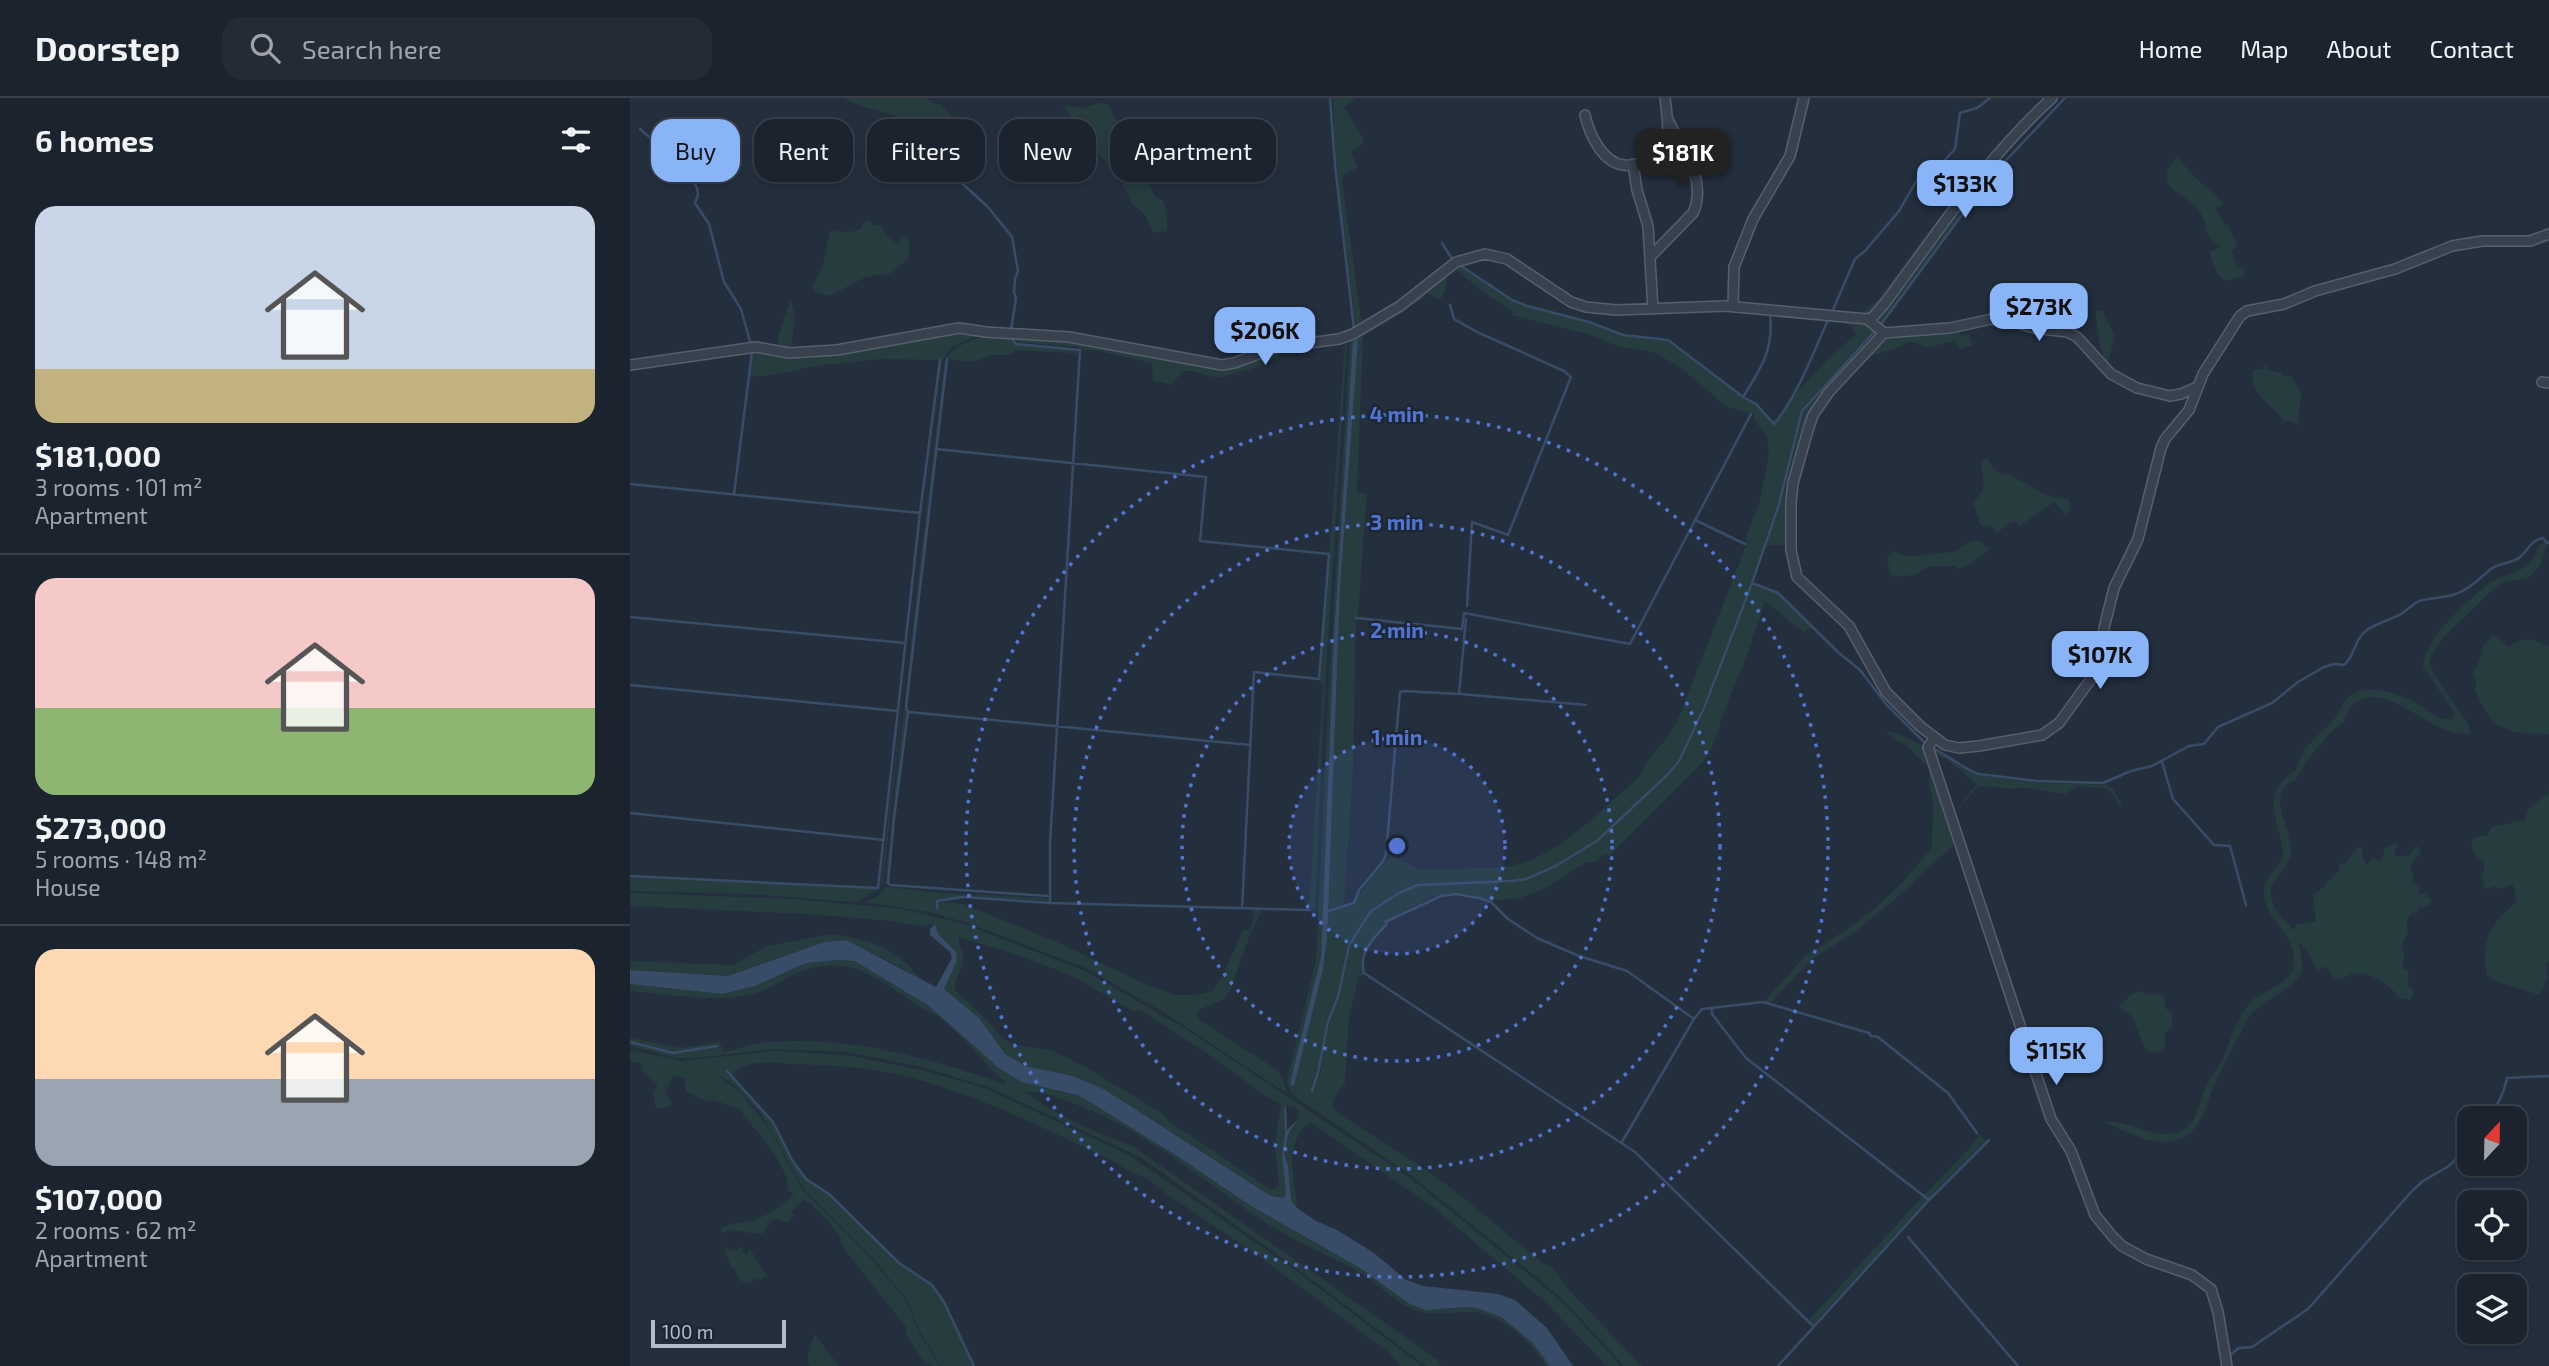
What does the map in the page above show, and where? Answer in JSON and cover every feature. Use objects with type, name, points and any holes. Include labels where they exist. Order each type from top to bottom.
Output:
[{"type":"street","points":[[1585,115],[1598,146],[1616,162],[1624,165],[1655,162],[1660,158],[1666,142],[1665,98]]},
{"type":"street","points":[[1733,307],[1734,267],[1753,219],[1790,156],[1804,98]]},
{"type":"street","points":[[630,365],[756,347],[789,353],[837,350],[959,327],[986,332],[1069,337],[1222,365],[1278,347],[1339,339],[1353,334],[1400,306],[1456,262],[1485,254],[1507,259],[1578,306],[1616,310],[1733,307],[1867,319],[1873,317],[1885,303],[1989,163],[2052,98]]},
{"type":"street","points":[[1652,255],[1693,213],[1697,204],[1696,174],[1667,118]]},
{"type":"street","points":[[1633,164],[1637,190],[1648,226],[1652,255],[1653,309]]},
{"type":"street","points":[[2197,387],[2170,396],[2137,388],[2111,374],[2077,337],[2067,332],[2034,328],[2008,320],[1992,319],[1950,328],[1884,333],[1840,377],[1813,415],[1793,483],[1791,550],[1797,577],[1849,626],[1886,692],[1934,739],[1959,748],[2021,741],[2050,731],[2066,715],[2102,661],[2102,644],[2114,588],[2138,539],[2161,448],[2165,439],[2189,410],[2197,387],[2235,322],[2247,311],[2284,304],[2315,291],[2395,269],[2452,246],[2482,241],[2530,241],[2549,234]]},
{"type":"street","points":[[1867,319],[1884,333]]},
{"type":"street","points":[[1934,739],[1928,747],[1930,755],[2031,1060],[2051,1119],[2071,1151],[2092,1208],[2103,1226],[2122,1246],[2146,1259],[2192,1275],[2211,1289],[2218,1312],[2227,1366]]},
{"type":"green space","points":[[843,98],[928,98],[933,103],[940,104],[955,119],[902,119]]},
{"type":"green space","points":[[1333,98],[1356,98],[1344,107],[1365,142],[1352,151],[1357,168],[1344,175],[1342,180],[1362,326],[1356,329],[1335,158]]},
{"type":"green space","points":[[2043,98],[2048,98],[2005,139],[1873,312],[1857,316],[1877,301],[1976,168]]},
{"type":"green space","points":[[1099,103],[1109,105],[1115,119],[1110,119],[1110,164],[1096,150],[1096,119],[1072,119],[1062,105],[1082,108]]},
{"type":"green space","points":[[2178,156],[2190,173],[2223,204],[2216,209],[2224,224],[2228,225],[2237,246],[2232,252],[2237,266],[2245,270],[2244,276],[2226,281],[2215,269],[2210,252],[2221,247],[2208,235],[2199,211],[2167,182],[2170,167]]},
{"type":"green space","points":[[1981,180],[1985,183],[1879,325],[1876,318]]},
{"type":"green space","points":[[1126,182],[1147,182],[1156,198],[1163,200],[1167,231],[1153,233],[1145,215],[1132,204],[1123,185]]},
{"type":"green space","points":[[870,220],[872,225],[882,226],[895,242],[898,243],[901,236],[906,237],[910,244],[908,259],[891,273],[866,277],[829,296],[816,292],[812,286],[822,267],[830,231],[850,232],[861,229],[863,222]]},
{"type":"green space","points":[[1456,264],[1511,301],[1526,307],[1588,323],[1622,336],[1667,341],[1742,398],[1756,405],[1774,424],[1791,398],[1834,353],[1856,335],[1851,325],[1829,320],[1830,318],[1865,322],[1876,328],[1801,411],[1777,504],[1751,582],[1704,705],[1678,760],[1597,839],[1556,865],[1525,878],[1418,884],[1398,892],[1370,910],[1347,945],[1337,997],[1327,1022],[1311,1090],[1313,1093],[1320,1074],[1329,1024],[1339,998],[1350,945],[1372,912],[1417,886],[1526,880],[1559,866],[1598,841],[1680,761],[1707,706],[1753,584],[1778,594],[1811,627],[1804,633],[1765,601],[1712,748],[1704,761],[1609,856],[1605,854],[1596,862],[1587,862],[1546,888],[1520,898],[1493,901],[1468,894],[1448,893],[1431,898],[1384,921],[1385,925],[1363,955],[1364,976],[1359,976],[1349,1017],[1345,1083],[1334,1099],[1333,1109],[1433,1175],[1544,1264],[1551,1266],[1570,1291],[1642,1366],[1624,1366],[1566,1303],[1539,1279],[1412,1176],[1290,1092],[1287,1081],[1316,960],[1350,341]],"holes":[[[1454,268],[1513,312],[1512,315],[1587,334],[1620,347],[1654,352],[1682,369],[1726,406],[1746,413],[1752,412],[1755,421],[1767,436],[1769,456],[1758,508],[1747,533],[1746,546],[1677,722],[1648,760],[1640,776],[1562,843],[1532,860],[1508,867],[1421,870],[1392,856],[1371,878],[1353,905],[1328,911],[1326,956],[1294,1085],[1290,1084],[1321,957],[1338,575],[1354,347],[1358,340],[1340,588],[1328,909],[1344,904],[1353,773],[1356,618],[1367,494],[1357,492],[1363,336],[1423,299],[1427,293],[1440,300],[1445,290],[1447,273]]]},
{"type":"green space","points":[[790,300],[795,314],[791,352],[777,348]]},
{"type":"green space","points":[[2096,311],[2102,311],[2115,335],[2107,366],[2099,339]]},
{"type":"green space","points":[[1958,328],[1961,335],[1969,335],[1973,345],[1959,349],[1954,341],[1926,348],[1916,342],[1909,342],[1874,355],[1862,364],[1856,364],[1885,334]]},
{"type":"green space","points":[[948,331],[981,333],[952,347],[942,362],[920,540],[941,360],[881,359],[749,377],[753,350],[791,356]]},
{"type":"green space","points":[[1877,332],[1805,429],[1788,546],[1765,547],[1780,504],[1804,411]]},
{"type":"green space","points":[[987,334],[1011,336],[1016,345],[1077,350],[1078,357],[1074,353],[1015,350],[1011,355],[992,355],[973,362],[947,359],[885,884],[919,571],[945,360],[958,347]]},
{"type":"green space","points":[[1014,336],[1068,340],[1207,365],[1288,352],[1258,367],[1222,377],[1183,371],[1171,385],[1153,380],[1152,363],[1078,347],[1017,342]]},
{"type":"green space","points":[[1347,341],[1324,704],[1315,911],[1309,907],[1323,684],[1320,681],[1345,343],[1294,349]]},
{"type":"green space","points":[[2265,364],[2269,370],[2281,373],[2284,377],[2291,376],[2301,392],[2298,426],[2293,421],[2284,421],[2257,392],[2252,378],[2253,370],[2263,369]]},
{"type":"green space","points":[[1987,458],[1994,469],[2002,474],[2010,475],[2051,497],[2068,499],[2071,504],[2069,512],[2065,514],[2054,502],[2020,526],[2014,521],[1996,533],[1990,525],[1983,527],[1978,522],[1980,516],[1973,502],[1982,491],[1982,460]]},
{"type":"green space","points":[[1978,540],[1990,549],[1969,565],[1958,569],[1955,566],[1929,566],[1915,575],[1892,577],[1887,560],[1888,555],[1894,551],[1903,556],[1953,552],[1971,541]]},
{"type":"green space","points":[[2545,542],[2547,544],[2540,566],[2528,578],[2504,582],[2492,590],[2444,637],[2431,656],[2430,663],[2434,674],[2468,724],[2470,733],[2456,733],[2440,727],[2378,697],[2364,698],[2351,707],[2344,722],[2326,737],[2295,780],[2285,786],[2281,794],[2280,804],[2291,848],[2290,857],[2270,891],[2274,907],[2294,931],[2296,925],[2316,921],[2313,895],[2324,887],[2327,880],[2331,880],[2339,871],[2340,864],[2346,863],[2359,846],[2362,847],[2367,866],[2372,858],[2379,861],[2385,848],[2395,842],[2399,846],[2394,853],[2397,857],[2410,855],[2417,845],[2421,854],[2410,868],[2414,873],[2412,882],[2419,887],[2419,895],[2425,893],[2432,901],[2427,907],[2419,907],[2418,912],[2411,914],[2407,921],[2408,934],[2404,938],[2402,948],[2405,955],[2402,968],[2409,970],[2407,986],[2413,989],[2413,997],[2409,1000],[2400,998],[2386,984],[2366,974],[2334,979],[2326,966],[2319,971],[2306,949],[2299,943],[2302,970],[2299,976],[2294,983],[2253,1012],[2248,1019],[2200,1120],[2192,1131],[2176,1140],[2155,1141],[2105,1122],[2123,1123],[2162,1134],[2181,1131],[2191,1123],[2208,1082],[2223,1059],[2242,1013],[2255,998],[2284,981],[2294,964],[2291,944],[2268,910],[2264,891],[2267,880],[2283,854],[2274,808],[2277,789],[2296,770],[2301,756],[2334,720],[2347,699],[2357,692],[2390,692],[2413,701],[2436,716],[2452,719],[2454,712],[2423,667],[2425,656],[2439,633],[2471,599],[2490,583],[2526,566],[2539,546]]},
{"type":"green space","points":[[2494,635],[2509,647],[2519,641],[2529,640],[2549,647],[2549,734],[2522,733],[2502,727],[2481,703],[2475,689],[2477,684],[2473,672],[2485,644]]},
{"type":"green space","points":[[908,644],[883,884],[881,882]]},
{"type":"green space","points":[[1883,731],[1899,734],[1926,748],[1957,842],[1915,880],[1916,882],[1856,931],[1810,961],[1770,1004],[1764,1002],[1804,957],[1874,909],[1902,883],[1932,848],[1933,802],[1929,768],[1907,746]]},
{"type":"green space","points":[[1933,749],[1979,775],[2036,783],[2108,785],[2122,804],[2119,806],[2113,794],[2105,788],[2077,786],[2065,794],[2021,787],[2015,789],[1979,786],[1952,815],[1977,784],[1946,759],[1933,753]]},
{"type":"green space","points":[[2549,789],[2549,963],[2547,979],[2540,995],[2495,981],[2487,975],[2485,951],[2488,937],[2503,914],[2517,900],[2513,885],[2498,889],[2494,886],[2488,889],[2484,887],[2481,873],[2484,861],[2474,855],[2471,842],[2475,837],[2487,835],[2492,827],[2525,820],[2527,810],[2548,794]]},
{"type":"green space","points":[[630,877],[879,889],[856,902],[747,894],[630,891]]},
{"type":"green space","points":[[886,887],[1047,898],[1048,901],[963,896],[936,901],[935,907],[938,907],[938,902],[963,904],[1059,943],[1149,986],[1176,995],[1196,995],[1212,991],[1223,976],[1243,929],[1249,931],[1255,915],[1252,910],[1262,910],[1249,937],[1231,989],[1224,999],[1199,1010],[1197,1016],[1280,1072],[1288,1094],[1163,1012],[1086,968],[965,922],[929,912],[865,902],[877,897]]},
{"type":"green space","points":[[630,893],[793,899],[902,909],[964,924],[1085,971],[1186,1029],[1410,1178],[1565,1304],[1621,1366],[1607,1366],[1544,1301],[1433,1207],[1310,1122],[1301,1131],[1293,1151],[1297,1208],[1291,1200],[1288,1165],[1284,1154],[1289,1132],[1299,1118],[1298,1108],[1286,1105],[1284,1109],[1282,1156],[1286,1194],[1284,1198],[1271,1196],[1176,1135],[1073,1076],[1025,1066],[1005,1054],[944,989],[957,961],[938,934],[935,924],[920,926],[809,914],[630,906]],"holes":[[[959,937],[1053,968],[1135,1012],[1138,1009],[1281,1104],[1275,1144],[1279,1185],[1270,1189],[1170,1122],[1163,1114],[1089,1069],[1051,1050],[1013,1045],[1002,1038],[955,990],[963,960]]]},
{"type":"green space","points":[[832,934],[882,947],[903,960],[922,981],[845,940],[823,942],[728,976],[630,970],[630,961],[733,965],[767,946]]},
{"type":"green space","points":[[855,961],[868,968],[929,1006],[966,1038],[1059,1091],[1077,1095],[1093,1104],[1251,1206],[1360,1268],[1408,1303],[1446,1309],[1467,1307],[1501,1317],[1532,1342],[1550,1366],[1546,1366],[1531,1346],[1512,1328],[1490,1316],[1466,1312],[1426,1313],[1411,1309],[1356,1270],[1262,1220],[1143,1138],[1093,1111],[1067,1101],[1042,1093],[1026,1092],[1063,1116],[1134,1147],[1438,1360],[1441,1366],[1426,1366],[1300,1271],[1140,1157],[988,1087],[922,1067],[847,1052],[773,1049],[677,1058],[630,1046],[630,1043],[673,1054],[717,1047],[673,1052],[630,1041],[630,1038],[680,1048],[719,1042],[724,1052],[755,1044],[792,1041],[854,1045],[915,1057],[1005,1084],[944,1021],[879,980],[850,967],[817,967],[797,973],[759,992],[738,997],[707,998],[630,991],[630,984],[722,994],[755,986],[806,963]]},
{"type":"green space","points":[[2141,991],[2163,995],[2166,1009],[2172,1013],[2172,1028],[2164,1035],[2165,1047],[2158,1052],[2147,1050],[2132,1017],[2119,1006],[2132,994]]},
{"type":"green space","points":[[630,1050],[677,1060],[715,1074],[739,1091],[768,1127],[803,1190],[870,1257],[906,1300],[918,1331],[940,1366],[932,1366],[930,1362],[926,1365],[906,1335],[906,1327],[844,1249],[833,1227],[804,1199],[791,1212],[794,1215],[788,1223],[774,1219],[764,1233],[731,1230],[720,1234],[724,1227],[761,1217],[789,1199],[794,1194],[788,1190],[784,1171],[772,1150],[740,1109],[713,1100],[706,1102],[686,1091],[684,1078],[673,1076],[665,1093],[671,1101],[670,1106],[656,1109],[653,1092],[658,1085],[641,1071],[643,1064],[630,1061]]},
{"type":"green space","points":[[773,1051],[846,1055],[922,1070],[987,1089],[1129,1155],[1299,1273],[1422,1366],[1401,1366],[1387,1351],[1257,1255],[1146,1178],[1013,1114],[961,1093],[879,1071],[767,1063],[743,1066],[733,1076],[728,1071],[773,1122],[792,1161],[805,1179],[828,1194],[899,1264],[932,1285],[944,1303],[973,1366],[941,1366],[919,1330],[907,1300],[871,1256],[804,1189],[760,1112],[730,1081],[682,1061]]},
{"type":"green space","points":[[1979,1134],[1986,1140],[1928,1199],[1924,1195],[1971,1147]]},
{"type":"green space","points":[[1923,1196],[1928,1200],[1813,1325],[1808,1321]]},
{"type":"green space","points":[[724,1247],[733,1251],[743,1247],[743,1252],[747,1255],[750,1249],[766,1275],[760,1280],[757,1278],[747,1283],[739,1280],[735,1269],[731,1268]]},
{"type":"green space","points":[[815,1335],[839,1366],[810,1366],[808,1355]]},
{"type":"water","points":[[1358,340],[1340,588],[1327,941],[1323,969],[1294,1086],[1290,1085],[1293,1070],[1321,957],[1334,637],[1353,341]]},
{"type":"water","points":[[935,924],[938,934],[956,952],[957,961],[944,989],[980,1019],[1005,1054],[1025,1066],[1073,1076],[1105,1090],[1271,1196],[1283,1198],[1286,1194],[1282,1156],[1286,1105],[1287,1130],[1299,1118],[1289,1132],[1284,1154],[1288,1165],[1291,1200],[1297,1208],[1374,1253],[1405,1279],[1423,1286],[1498,1294],[1515,1300],[1547,1328],[1573,1366],[1550,1366],[1532,1342],[1501,1317],[1467,1307],[1425,1310],[1408,1303],[1360,1268],[1251,1206],[1093,1104],[1077,1095],[1022,1082],[1000,1069],[929,1006],[855,961],[806,963],[755,986],[722,994],[630,984],[630,970],[728,976],[824,942],[846,940],[936,987],[952,958],[950,952],[930,935],[930,929]]},
{"type":"waterway","points":[[1330,98],[1354,329]]},
{"type":"waterway","points":[[1832,312],[1855,259],[1899,211],[1918,178],[1945,160],[1955,149],[1960,113],[1977,108],[1990,98]]},
{"type":"waterway","points":[[1995,172],[2065,98]]},
{"type":"waterway","points":[[640,129],[686,169],[697,188],[695,203],[709,224],[724,282],[741,309],[751,345]]},
{"type":"waterway","points":[[961,182],[988,207],[1012,237],[1018,271],[1015,279],[1012,339],[1016,344],[1080,350],[1050,843],[1050,903]]},
{"type":"waterway","points":[[1882,323],[1984,185]]},
{"type":"waterway","points":[[1442,243],[1452,259]]},
{"type":"waterway","points":[[1461,266],[1512,300],[1527,306],[1589,322],[1623,335],[1668,340],[1756,404],[1774,424],[1797,388],[1828,320]]},
{"type":"waterway","points":[[1450,305],[1454,319],[1564,371],[1571,377],[1508,535],[1472,522],[1467,606]]},
{"type":"waterway","points":[[1743,397],[1765,358],[1770,338],[1770,314]]},
{"type":"waterway","points":[[1312,1091],[1328,1022],[1338,997],[1349,945],[1371,911],[1399,893],[1418,885],[1526,879],[1556,866],[1598,840],[1679,761],[1705,706],[1752,583],[1779,504],[1802,411],[1875,331]]},
{"type":"waterway","points":[[734,494],[752,352]]},
{"type":"waterway","points":[[947,359],[888,883],[1048,896]]},
{"type":"waterway","points":[[630,876],[878,888],[940,360]]},
{"type":"waterway","points":[[1356,618],[1462,629],[1464,613],[1630,644],[1751,414]]},
{"type":"waterway","points":[[936,449],[1206,477],[1200,541],[1329,554],[1319,679],[1254,672],[1242,908]]},
{"type":"waterway","points":[[630,484],[920,513]]},
{"type":"waterway","points":[[1695,520],[1745,544]]},
{"type":"waterway","points":[[1933,748],[1979,774],[2036,781],[2103,783],[2131,771],[2152,766],[2189,746],[2204,744],[2218,727],[2272,703],[2298,682],[2324,667],[2344,665],[2359,638],[2371,628],[2401,614],[2420,601],[2463,591],[2494,567],[2519,558],[2538,539],[2543,538],[2549,542]]},
{"type":"waterway","points":[[1752,583],[1778,593],[1860,670],[1886,704],[1924,742]]},
{"type":"waterway","points":[[630,617],[905,643]]},
{"type":"waterway","points":[[1328,911],[1354,903],[1359,890],[1384,860],[1400,692],[1459,694],[1466,619]]},
{"type":"waterway","points":[[630,685],[898,711]]},
{"type":"waterway","points":[[1461,694],[1586,705]]},
{"type":"waterway","points":[[909,712],[1250,745]]},
{"type":"waterway","points":[[2162,762],[2173,799],[2214,845],[2230,846],[2246,905]]},
{"type":"waterway","points":[[630,813],[884,840]]},
{"type":"waterway","points":[[1385,922],[1441,896],[1456,894],[1479,898],[1491,902],[1508,919],[1537,938],[1579,956],[1627,971],[1694,1019],[1622,1142]]},
{"type":"waterway","points":[[937,908],[937,901],[963,897],[1050,903],[1310,910]]},
{"type":"waterway","points":[[1387,924],[1365,952],[1364,973],[1635,1152],[1813,1326]]},
{"type":"waterway","points":[[1694,1019],[1702,1009],[1763,1002],[1869,1033],[1878,1037],[1948,1093],[1977,1133]]},
{"type":"waterway","points":[[1712,1009],[1712,1014],[1746,1058],[1929,1200]]},
{"type":"waterway","points":[[630,1042],[673,1053],[717,1046]]},
{"type":"waterway","points":[[727,1071],[773,1122],[792,1160],[806,1179],[829,1194],[899,1263],[932,1285],[944,1302],[974,1366]]},
{"type":"waterway","points":[[2496,1106],[2507,1078],[2549,1076]]},
{"type":"waterway","points":[[1778,1366],[1929,1200],[1989,1140]]},
{"type":"waterway","points":[[2228,1357],[2239,1348],[2252,1347],[2308,1309],[2412,1191],[2457,1158]]},
{"type":"waterway","points":[[1908,1237],[2018,1366]]}]
